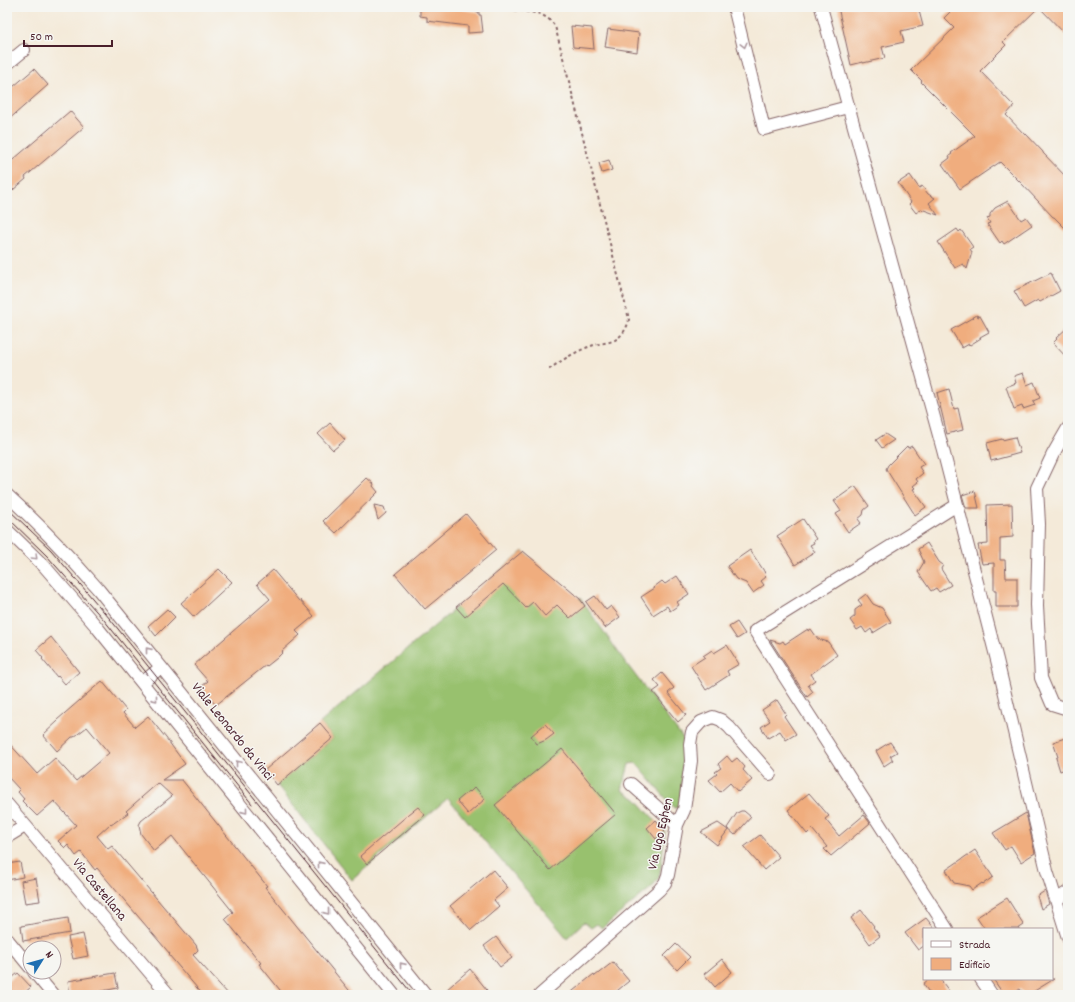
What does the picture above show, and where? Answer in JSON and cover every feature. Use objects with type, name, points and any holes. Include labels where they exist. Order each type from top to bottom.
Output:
[{"type":"street","points":[[734,7],[764,129],[848,107]]},
{"type":"street","points":[[821,7],[943,450],[1047,871],[1068,938]]},
{"type":"street","points":[[7,64],[24,50]]},
{"type":"street","points":[[1068,428],[1053,454],[1037,488],[1039,524],[1036,605],[1041,678],[1052,704],[1068,709]]},
{"type":"street","name":"Viale Leonardo da Vinci","points":[[7,495],[49,534],[98,589],[426,995]]},
{"type":"street","points":[[946,928],[755,631],[957,505]]},
{"type":"street","points":[[7,530],[50,572],[96,626],[394,995]]},
{"type":"street","points":[[142,682],[161,667]]},
{"type":"street","name":"Via Ugo Eghen","points":[[540,995],[659,890],[665,883],[668,875],[677,825],[684,810],[691,761],[690,744],[692,732],[701,722],[713,718],[721,720],[730,727],[770,774]]},
{"type":"street","points":[[631,784],[677,825]]},
{"type":"street","name":"Via Castellana","points":[[7,804],[169,995]]},
{"type":"street","points":[[7,837],[25,826]]},
{"type":"street","points":[[1056,900],[1068,892]]},
{"type":"street","points":[[7,939],[22,957]]},
{"type":"street","points":[[41,980],[53,995]]},
{"type":"street","points":[[982,980],[992,995]]},
{"type":"path","points":[[490,7],[537,13],[550,20],[555,26],[629,319],[628,326],[618,338],[593,345],[558,363],[547,371]]},
{"type":"green space","points":[[523,551],[578,600],[580,598],[626,663],[684,740],[680,807],[674,808],[636,763],[629,764],[622,790],[636,799],[665,831],[659,877],[652,887],[602,928],[597,924],[591,928],[584,922],[567,938],[448,798],[352,880],[277,785],[333,738],[320,723]]},
{"type":"building","points":[[420,7],[442,7],[479,12],[479,15],[481,15],[483,32],[468,33],[468,26],[427,21],[427,17],[420,16]]},
{"type":"building","points":[[838,7],[918,7],[923,26],[901,31],[904,42],[882,47],[885,58],[851,65]]},
{"type":"building","points":[[955,7],[1039,7],[1003,42],[1006,45],[980,71],[1014,106],[1006,115],[1068,179],[1068,231],[1000,162],[960,189],[942,164],[950,158],[949,156],[952,154],[951,153],[975,136],[911,70],[954,28],[944,18]]},
{"type":"building","points":[[1039,7],[1068,7],[1068,37]]},
{"type":"building","points":[[571,26],[592,28],[594,49],[573,47]]},
{"type":"building","points":[[608,29],[639,33],[637,52],[605,47]]},
{"type":"building","points":[[34,69],[48,85],[7,121],[7,92]]},
{"type":"building","points":[[70,111],[84,127],[25,177],[26,179],[7,195],[7,165]]},
{"type":"building","points":[[609,160],[612,170],[602,173],[599,163]]},
{"type":"building","points":[[910,175],[919,188],[922,186],[928,194],[935,198],[929,203],[938,215],[921,209],[916,213],[909,204],[911,202],[898,183]]},
{"type":"building","points":[[1008,201],[1021,220],[1026,217],[1032,225],[1004,244],[1002,241],[1000,243],[987,224],[990,223],[987,218],[990,217],[990,214],[995,208]]},
{"type":"building","points":[[957,229],[959,232],[961,230],[973,247],[970,249],[972,252],[967,269],[963,264],[955,268],[938,242]]},
{"type":"building","points":[[1051,273],[1060,291],[1040,302],[1038,300],[1024,308],[1014,291]]},
{"type":"building","points":[[977,315],[978,317],[980,316],[989,332],[970,345],[969,344],[962,348],[951,330]]},
{"type":"building","points":[[1068,327],[1068,359],[1053,343],[1057,339],[1056,338]]},
{"type":"building","points":[[1023,373],[1027,385],[1034,382],[1040,398],[1033,401],[1035,405],[1023,409],[1022,406],[1014,409],[1006,387],[1016,383],[1014,376]]},
{"type":"building","points":[[949,389],[954,409],[958,408],[963,430],[947,434],[937,393]]},
{"type":"building","points":[[330,423],[345,440],[333,450],[318,434]]},
{"type":"building","points":[[885,434],[894,440],[882,448],[876,440]]},
{"type":"building","points":[[1015,437],[1020,453],[991,461],[987,443]]},
{"type":"building","points":[[907,446],[908,448],[912,446],[924,464],[919,467],[923,473],[916,479],[918,482],[913,486],[915,488],[913,489],[926,507],[915,515],[886,469],[888,465]]},
{"type":"building","points":[[367,478],[374,484],[373,486],[378,492],[336,533],[323,521]]},
{"type":"building","points":[[855,486],[869,506],[864,510],[863,515],[858,519],[861,523],[848,532],[836,514],[841,511],[834,501]]},
{"type":"building","points":[[975,491],[979,508],[966,508],[962,495]]},
{"type":"building","points":[[1012,504],[1013,537],[1000,538],[1000,560],[1005,560],[1006,578],[1017,578],[1017,607],[996,607],[996,591],[994,591],[994,563],[982,564],[978,545],[988,544],[987,505]]},
{"type":"building","points":[[374,505],[384,507],[386,513],[378,520]]},
{"type":"building","points":[[466,514],[496,550],[425,609],[395,574]]},
{"type":"building","points":[[803,519],[816,539],[813,541],[814,543],[810,545],[815,552],[795,565],[777,536]]},
{"type":"building","points":[[927,543],[939,562],[943,565],[941,569],[951,585],[939,592],[936,588],[931,591],[918,572],[924,562],[918,549]]},
{"type":"building","points":[[750,550],[764,571],[764,575],[766,577],[761,581],[764,585],[753,593],[746,583],[736,579],[727,566]]},
{"type":"building","points":[[523,551],[580,599],[585,606],[570,618],[557,605],[545,616],[533,602],[526,608],[503,584],[465,617],[456,607]]},
{"type":"building","points":[[219,569],[232,582],[194,617],[181,603]]},
{"type":"building","points":[[273,570],[299,601],[300,600],[314,616],[296,631],[300,635],[282,651],[283,652],[277,658],[216,705],[200,688],[208,681],[194,665],[270,599],[257,584]]},
{"type":"building","points":[[677,576],[689,594],[677,602],[679,605],[670,611],[667,606],[653,615],[641,597],[655,588],[654,587],[662,581],[665,584]]},
{"type":"building","points":[[866,594],[873,604],[882,608],[891,622],[873,633],[871,629],[866,633],[862,627],[857,630],[850,620],[855,616],[855,610],[862,605],[858,600]]},
{"type":"building","points":[[595,596],[606,610],[611,606],[620,617],[605,628],[586,602]]},
{"type":"building","points":[[167,609],[175,617],[156,636],[148,626]]},
{"type":"building","points":[[737,622],[745,634],[737,639],[729,627]]},
{"type":"building","points":[[808,629],[808,631],[811,629],[818,639],[828,642],[837,655],[811,674],[815,680],[808,685],[813,692],[807,697],[770,640],[780,643],[783,641],[785,644]]},
{"type":"building","points":[[51,637],[79,672],[65,684],[58,676],[57,677],[36,650]]},
{"type":"building","points":[[727,645],[739,664],[727,671],[729,675],[706,690],[691,666],[705,657],[703,656],[712,650],[714,653]]},
{"type":"building","points":[[662,673],[674,688],[668,693],[686,715],[678,722],[653,692],[660,687],[654,680]]},
{"type":"building","points":[[102,681],[126,710],[123,713],[135,727],[148,716],[185,764],[162,780],[182,780],[267,886],[265,887],[353,995],[284,995],[259,964],[261,963],[225,919],[233,912],[172,836],[154,851],[141,834],[139,825],[141,821],[172,796],[158,783],[126,811],[128,813],[111,825],[110,824],[97,836],[108,849],[112,846],[196,945],[198,950],[193,955],[229,995],[203,995],[97,868],[95,870],[81,852],[76,856],[68,845],[65,848],[58,841],[76,825],[54,801],[37,816],[22,801],[24,799],[18,792],[20,790],[7,776],[7,741],[37,774],[55,758],[76,781],[109,753],[87,727],[72,737],[57,751],[43,735],[58,721],[57,720]]},
{"type":"building","points":[[777,700],[786,714],[784,716],[796,734],[786,740],[780,731],[768,738],[761,727],[770,721],[762,710]]},
{"type":"building","points":[[320,723],[333,738],[277,785],[265,770]]},
{"type":"building","points":[[545,724],[554,734],[537,744],[531,736]]},
{"type":"building","points":[[1068,737],[1068,768],[1060,771],[1056,758],[1058,757],[1053,742]]},
{"type":"building","points":[[890,742],[897,752],[890,756],[893,760],[884,766],[876,751]]},
{"type":"building","points":[[562,749],[616,814],[550,870],[495,805]]},
{"type":"building","points":[[727,756],[732,762],[737,758],[745,767],[743,770],[752,780],[738,792],[730,783],[720,792],[709,780],[717,774],[715,772],[721,768],[718,764]]},
{"type":"building","points":[[475,787],[485,799],[468,814],[457,801]]},
{"type":"building","points":[[809,793],[829,816],[825,819],[839,836],[864,815],[870,823],[831,856],[824,849],[827,847],[812,829],[807,834],[788,810]]},
{"type":"building","points":[[418,807],[425,815],[367,864],[360,856]]},
{"type":"building","points":[[744,811],[751,817],[735,835],[727,828],[737,813]]},
{"type":"building","points":[[1026,813],[1035,853],[1021,862],[1011,846],[1005,850],[993,833]]},
{"type":"building","points":[[656,820],[665,831],[656,839],[647,828]]},
{"type":"building","points":[[718,823],[728,830],[717,845],[701,832]]},
{"type":"building","points":[[760,835],[779,857],[764,870],[744,847]]},
{"type":"building","points":[[975,850],[993,877],[972,890],[969,886],[954,883],[946,870]]},
{"type":"building","points":[[20,862],[23,877],[7,880],[7,864]]},
{"type":"building","points":[[493,870],[508,888],[494,900],[499,906],[471,930],[450,906]]},
{"type":"building","points":[[36,878],[40,901],[25,903],[21,881]]},
{"type":"building","points":[[1045,891],[1049,904],[1041,909],[1037,896]]},
{"type":"building","points":[[1007,898],[1024,925],[1020,928],[984,928],[977,917]]},
{"type":"building","points":[[861,910],[880,936],[870,944],[851,918]]},
{"type":"building","points":[[68,918],[70,933],[23,940],[21,926]]},
{"type":"building","points":[[926,918],[934,928],[923,928],[923,947],[918,950],[905,933]]},
{"type":"building","points":[[83,934],[88,956],[73,959],[68,937]]},
{"type":"building","points":[[496,937],[512,958],[500,967],[484,946]]},
{"type":"building","points":[[676,944],[690,957],[677,970],[664,956]]},
{"type":"building","points":[[722,959],[732,972],[715,987],[704,974]]},
{"type":"building","points":[[613,962],[629,981],[612,995],[568,995],[594,974],[595,976]]},
{"type":"building","points":[[470,969],[487,990],[481,995],[450,995],[446,990]]},
{"type":"building","points":[[18,973],[22,977],[22,980],[24,980],[31,987],[22,995],[7,995],[7,982]]},
{"type":"building","points":[[115,973],[118,988],[81,995],[70,995],[68,981]]},
{"type":"building","points":[[928,980],[941,980],[952,995],[931,995],[923,984]]},
{"type":"building","points":[[994,980],[1052,980],[1028,995],[1025,995],[1020,989],[1011,995],[1004,995]]},
{"type":"tram line","points":[[7,508],[51,550],[110,619],[413,995]]},
{"type":"tram line","points":[[7,517],[47,556],[104,620],[252,804]]}]
